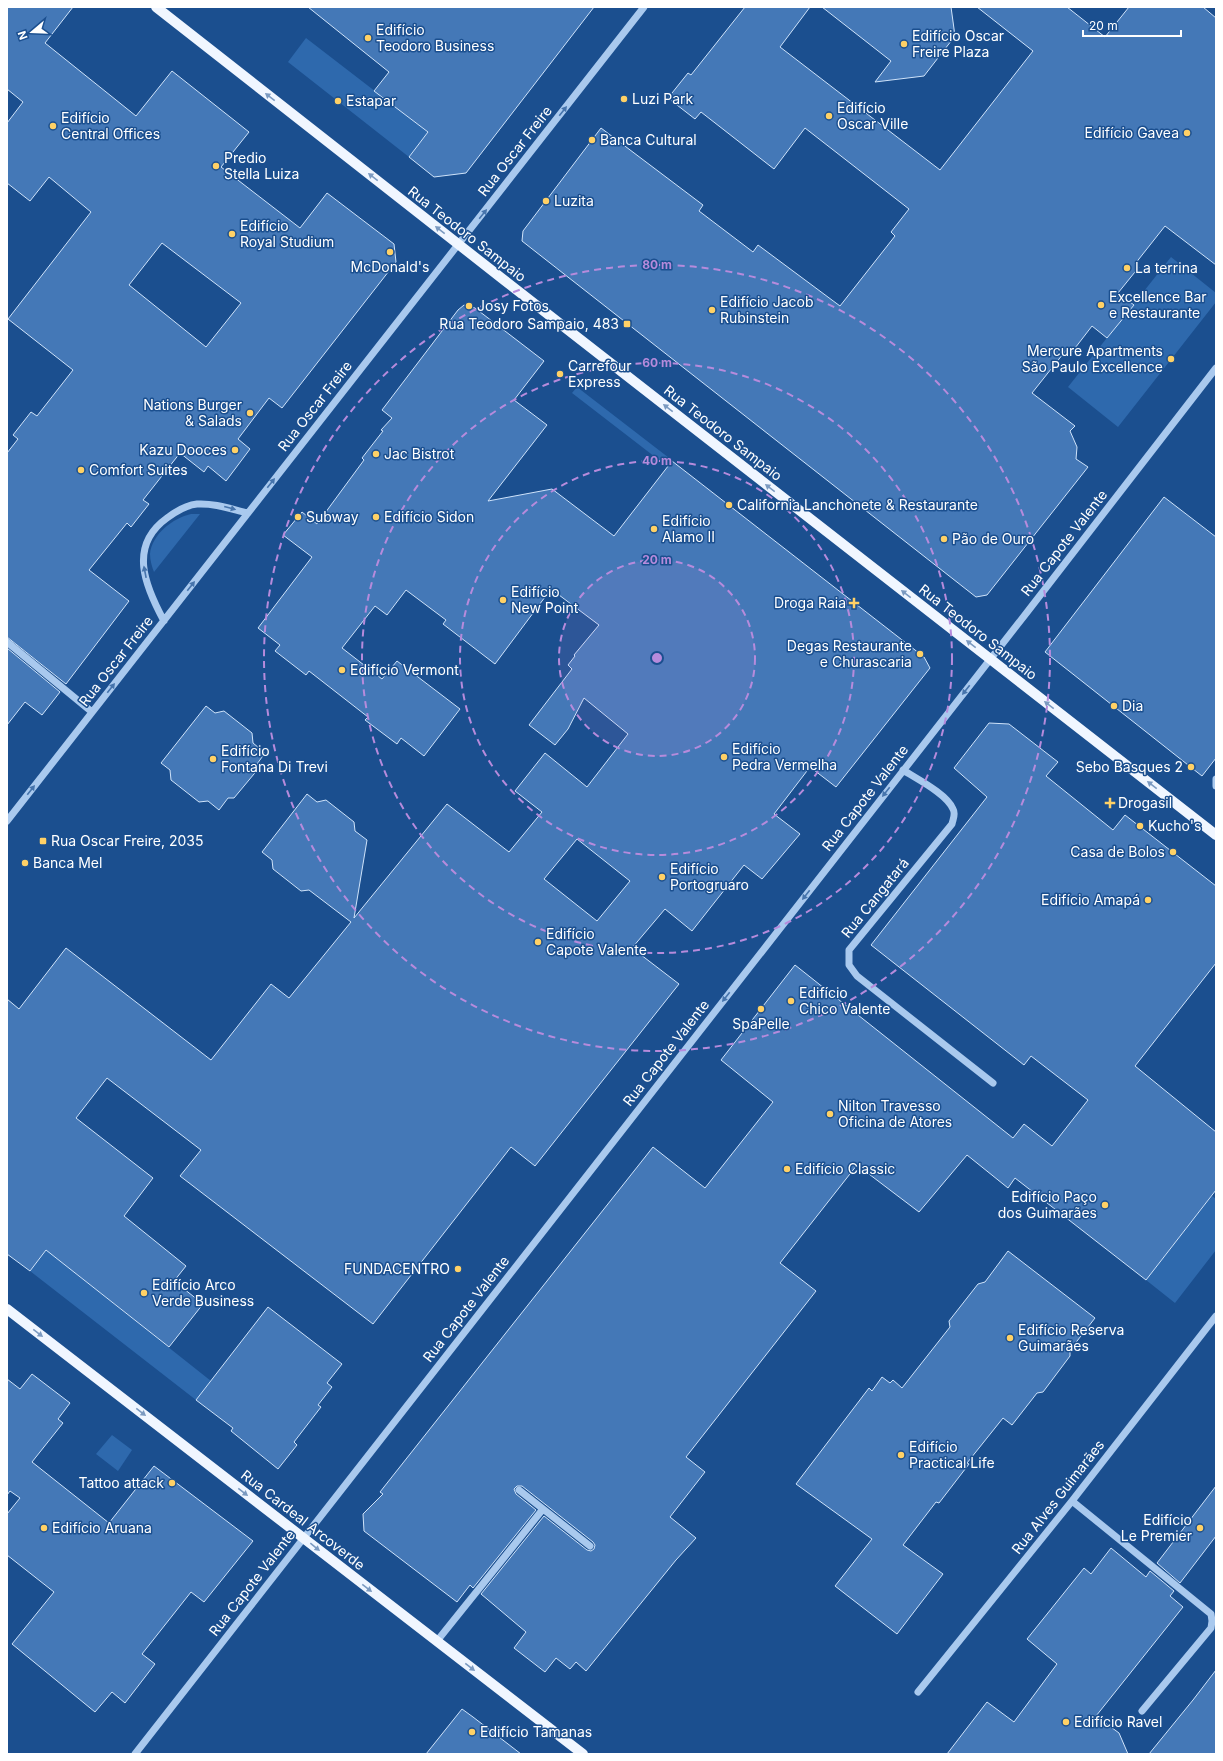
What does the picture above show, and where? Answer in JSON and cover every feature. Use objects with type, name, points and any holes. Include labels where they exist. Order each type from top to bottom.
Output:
[{"type":"main road","name":"Rua Teodoro Sampaio","points":[[156,7],[1216,835]]},
{"type":"main road","name":"Rua Cardeal Arcoverde","points":[[7,1309],[583,1754]]},
{"type":"street","name":"Rua Oscar Freire","points":[[7,821],[644,7]]},
{"type":"street","name":"Rua Capote Valente","points":[[134,1754],[1216,368]]},
{"type":"street","points":[[164,621],[150,592],[144,571],[143,554],[148,537],[160,523],[175,512],[196,504],[217,505],[248,513]]},
{"type":"street","points":[[7,642],[92,712]]},
{"type":"street","name":"Rua Cangatará","points":[[903,770],[948,800],[954,809],[952,824],[849,950],[849,965],[857,976],[993,1083]]},
{"type":"street","points":[[1216,779],[1216,786]]},
{"type":"street","name":"Rua Alves Guimarães","points":[[918,1692],[1072,1501],[1216,1316]]},
{"type":"street","points":[[519,1490],[590,1546]]},
{"type":"street","points":[[1072,1501],[1211,1614],[1211,1628],[1142,1711]]},
{"type":"street","points":[[437,1641],[543,1508]]},
{"type":"shaded area","points":[[306,38],[428,132],[409,157],[288,62]]},
{"type":"shaded area","points":[[1171,257],[1216,293],[1216,302],[1118,427],[1068,387]]},
{"type":"shaded area","points":[[577,387],[673,461],[668,467],[572,393]]},
{"type":"shaded area","points":[[191,514],[200,514],[154,572],[150,554],[155,540],[164,528],[177,519]]},
{"type":"shaded area","points":[[1212,1196],[1216,1199],[1216,1250],[1175,1303],[1146,1280]]},
{"type":"shaded area","points":[[79,1208],[110,1230],[76,1274],[211,1381],[196,1400],[30,1271]]},
{"type":"shaded area","points":[[112,1435],[132,1450],[118,1471],[96,1454]]},
{"type":"building","points":[[7,7],[73,7],[45,43],[136,116],[172,71],[249,132],[221,167],[300,228],[327,193],[394,244],[396,262],[282,408],[269,398],[238,439],[250,449],[226,481],[208,466],[204,472],[180,453],[143,500],[149,504],[131,527],[127,523],[89,570],[129,601],[66,684],[7,637],[7,453],[18,439],[13,435],[31,412],[37,416],[73,370],[8,319],[91,212],[49,177],[30,201],[7,183],[7,123],[23,102],[7,89]],"holes":[[[162,243],[241,303],[206,347],[129,285]]]},
{"type":"building","points":[[308,7],[594,7],[466,173],[434,177],[409,157],[428,132],[374,91],[389,72]]},
{"type":"building","points":[[745,7],[810,7],[780,47],[940,170],[1033,51],[977,7],[1067,7],[1105,37],[1129,7],[1203,7],[1216,18],[1216,265],[1165,226],[1135,264],[1139,267],[1118,293],[1134,305],[1107,338],[1092,326],[1072,352],[1067,349],[1032,393],[1075,426],[1070,431],[1077,447],[1076,459],[1088,467],[987,595],[976,597],[522,241],[523,231],[601,128],[703,205],[699,211],[753,252],[758,245],[840,306],[895,236],[891,232],[909,209],[805,128],[774,169],[701,112],[695,119],[668,98],[688,73],[691,75]]},
{"type":"building","name":"Edifício Oscar Freire Plaza","points":[[822,7],[951,7],[955,36],[924,76],[875,82],[891,61]]},
{"type":"building","points":[[464,305],[475,308],[544,361],[514,400],[547,425],[488,501],[552,489],[614,536],[672,461],[924,657],[930,668],[836,787],[810,767],[774,814],[800,834],[762,879],[744,865],[692,931],[665,909],[632,948],[679,984],[535,1166],[511,1147],[373,1324],[180,1176],[201,1150],[107,1078],[76,1118],[153,1178],[124,1216],[186,1266],[174,1281],[203,1304],[169,1347],[46,1250],[30,1271],[7,1254],[7,999],[19,1009],[66,948],[211,1060],[271,984],[289,998],[351,922],[309,890],[301,891],[273,869],[272,860],[262,852],[307,794],[317,802],[326,800],[354,822],[355,831],[367,840],[354,918],[447,804],[509,852],[542,812],[515,791],[545,753],[587,787],[628,734],[584,698],[568,729],[555,745],[529,725],[572,669],[568,665],[575,656],[574,655],[599,625],[551,589],[495,664],[443,624],[446,620],[406,590],[387,615],[375,606],[342,648],[382,679],[397,661],[460,709],[424,756],[401,738],[397,744],[365,720],[368,717],[309,671],[306,675],[275,651],[280,645],[258,628],[312,557],[283,535],[302,512],[317,524],[364,460],[362,458],[383,431],[381,430],[392,418],[382,410],[458,310]],"holes":[[[577,839],[630,881],[597,921],[544,879]]]},
{"type":"building","points":[[1164,497],[1216,537],[1216,758],[1202,776],[1045,652]]},
{"type":"building","points":[[7,648],[60,692],[42,715],[25,702],[7,725]]},
{"type":"building","name":"Edifício Fontana Di Trevi","points":[[206,706],[215,713],[224,711],[252,733],[253,743],[265,753],[257,764],[259,768],[234,798],[228,798],[219,810],[208,801],[199,802],[171,780],[170,770],[161,763]]},
{"type":"building","points":[[989,723],[1009,724],[1058,762],[1046,776],[1113,830],[1125,815],[1216,886],[1216,963],[1135,1066],[1216,1132],[1216,1190],[1146,1280],[1015,1178],[1008,1188],[967,1155],[919,1212],[857,1165],[780,1263],[816,1291],[686,1457],[705,1472],[670,1517],[696,1538],[676,1560],[586,1671],[576,1662],[570,1669],[556,1658],[545,1672],[514,1648],[526,1632],[481,1594],[544,1516],[587,1550],[591,1551],[594,1549],[595,1545],[593,1542],[522,1486],[517,1486],[514,1489],[516,1494],[536,1510],[473,1588],[470,1585],[457,1602],[364,1531],[363,1514],[383,1494],[380,1492],[653,1147],[705,1188],[773,1102],[721,1060],[795,965],[1013,1138],[1024,1124],[1052,1146],[1088,1100],[1031,1056],[1024,1065],[871,945],[987,797],[954,768]]},
{"type":"building","points":[[1008,1251],[1095,1318],[1070,1350],[1070,1356],[1043,1392],[1037,1393],[1012,1425],[1003,1418],[967,1463],[969,1464],[939,1503],[936,1502],[903,1545],[943,1574],[897,1634],[835,1586],[872,1539],[796,1484],[869,1388],[872,1391],[882,1377],[890,1383],[893,1380],[902,1388],[950,1327],[949,1321],[978,1284],[985,1282]]},
{"type":"building","points":[[268,1307],[342,1364],[327,1383],[332,1387],[318,1405],[321,1407],[294,1442],[297,1445],[278,1469],[231,1431],[233,1428],[196,1400]]},
{"type":"building","points":[[32,1374],[70,1403],[58,1419],[63,1423],[32,1462],[109,1523],[154,1466],[253,1541],[204,1602],[191,1592],[142,1654],[155,1664],[125,1703],[112,1692],[95,1712],[12,1644],[54,1592],[7,1555],[7,1514],[20,1498],[10,1491],[7,1495],[7,1379],[20,1389]]},
{"type":"building","name":"Edifício Le Premier","points":[[1216,1486],[1216,1536],[1180,1583],[1157,1563]]},
{"type":"building","points":[[1111,1548],[1146,1577],[1150,1571],[1174,1591],[1170,1596],[1183,1607],[1096,1716],[1119,1733],[1128,1754],[947,1754],[987,1702],[1014,1722],[1057,1664],[1027,1639],[1084,1568],[1091,1574]]},
{"type":"building","points":[[1216,1670],[1216,1754],[1149,1754],[1193,1700]]},
{"type":"building","name":"Edifício Tamanas","points":[[462,1709],[473,1717],[521,1754],[426,1754]]},
{"type":"place","name":"Edifício Teodoro Business","points":[[368,38]]},
{"type":"place","name":"Edifício Oscar Freire Plaza","points":[[904,44]]},
{"type":"place","name":"Luzi Park","points":[[624,99]]},
{"type":"place","name":"Estapar","points":[[338,101]]},
{"type":"place","name":"Edifício Oscar Ville","points":[[829,116]]},
{"type":"place","name":"Edifício Central Offices","points":[[53,126]]},
{"type":"place","name":"Edifício Gavea","points":[[1187,133]]},
{"type":"place","name":"Banca Cultural","points":[[592,140]]},
{"type":"place","name":"Predio Stella Luiza","points":[[216,166]]},
{"type":"place","name":"Luzita","points":[[546,201]]},
{"type":"place","name":"Edifício Royal Studium","points":[[232,234]]},
{"type":"place","name":"McDonald's","points":[[390,252]]},
{"type":"place","name":"La terrina","points":[[1127,268]]},
{"type":"place","name":"Excellence Bar e Restaurante","points":[[1101,305]]},
{"type":"place","name":"Josy Fotos","points":[[469,306]]},
{"type":"place","name":"Edifício Jacob Rubinstein","points":[[712,310]]},
{"type":"place","name":"Rua Teodoro Sampaio, 483","points":[[627,324]]},
{"type":"place","name":"Mercure Apartments São Paulo Excellence","points":[[1171,359]]},
{"type":"place","name":"Carrefour Express","points":[[560,374]]},
{"type":"place","name":"Nations Burger & Salads","points":[[250,413]]},
{"type":"place","name":"Kazu Dooces","points":[[235,450]]},
{"type":"place","name":"Jac Bistrot","points":[[376,454]]},
{"type":"place","name":"Comfort Suites","points":[[81,470]]},
{"type":"place","name":"California Lanchonete & Restaurante","points":[[729,505]]},
{"type":"place","name":"Subway","points":[[298,517]]},
{"type":"place","name":"Edifício Sidon","points":[[376,517]]},
{"type":"place","name":"Edifício Alamo II","points":[[654,529]]},
{"type":"place","name":"Pão de Ouro","points":[[944,539]]},
{"type":"place","name":"Edifício New Point","points":[[503,600]]},
{"type":"place","name":"Droga Raia","points":[[854,603]]},
{"type":"place","name":"Degas Restaurante e Churascaria","points":[[920,654]]},
{"type":"place","name":"Edifício Vermont","points":[[342,670]]},
{"type":"place","name":"Dia","points":[[1114,706]]},
{"type":"place","name":"Edifício Pedra Vermelha","points":[[724,757]]},
{"type":"place","name":"Edifício Fontana Di Trevi","points":[[213,759]]},
{"type":"place","name":"Sebo Basques 2","points":[[1191,767]]},
{"type":"place","name":"Drogasil","points":[[1110,803]]},
{"type":"place","name":"Kucho's","points":[[1140,826]]},
{"type":"place","name":"Rua Oscar Freire, 2035","points":[[43,841]]},
{"type":"place","name":"Casa de Bolos","points":[[1173,852]]},
{"type":"place","name":"Banca Mel","points":[[25,863]]},
{"type":"place","name":"Edifício Portogruaro","points":[[662,877]]},
{"type":"place","name":"Edifício Amapá","points":[[1148,900]]},
{"type":"place","name":"Edifício Capote Valente","points":[[538,942]]},
{"type":"place","name":"Edifício Chico Valente","points":[[791,1001]]},
{"type":"place","name":"SpaPelle","points":[[761,1009]]},
{"type":"place","name":"Nilton Travesso Oficina de Atores","points":[[830,1114]]},
{"type":"place","name":"Edifício Classic","points":[[787,1169]]},
{"type":"place","name":"Edifício Paço dos Guimarães","points":[[1105,1205]]},
{"type":"place","name":"FUNDACENTRO","points":[[458,1269]]},
{"type":"place","name":"Edifício Arco Verde Business","points":[[144,1293]]},
{"type":"place","name":"Edifício Reserva Guimarães","points":[[1010,1338]]},
{"type":"place","name":"Edifício Practical Life","points":[[901,1455]]},
{"type":"place","name":"Tattoo attack","points":[[172,1483]]},
{"type":"place","name":"Edifício Aruana","points":[[44,1528]]},
{"type":"place","name":"Edifício Le Premier","points":[[1200,1528]]},
{"type":"place","name":"Edifício Ravel","points":[[1066,1722]]},
{"type":"place","name":"Edifício Tamanas","points":[[472,1732]]}]
